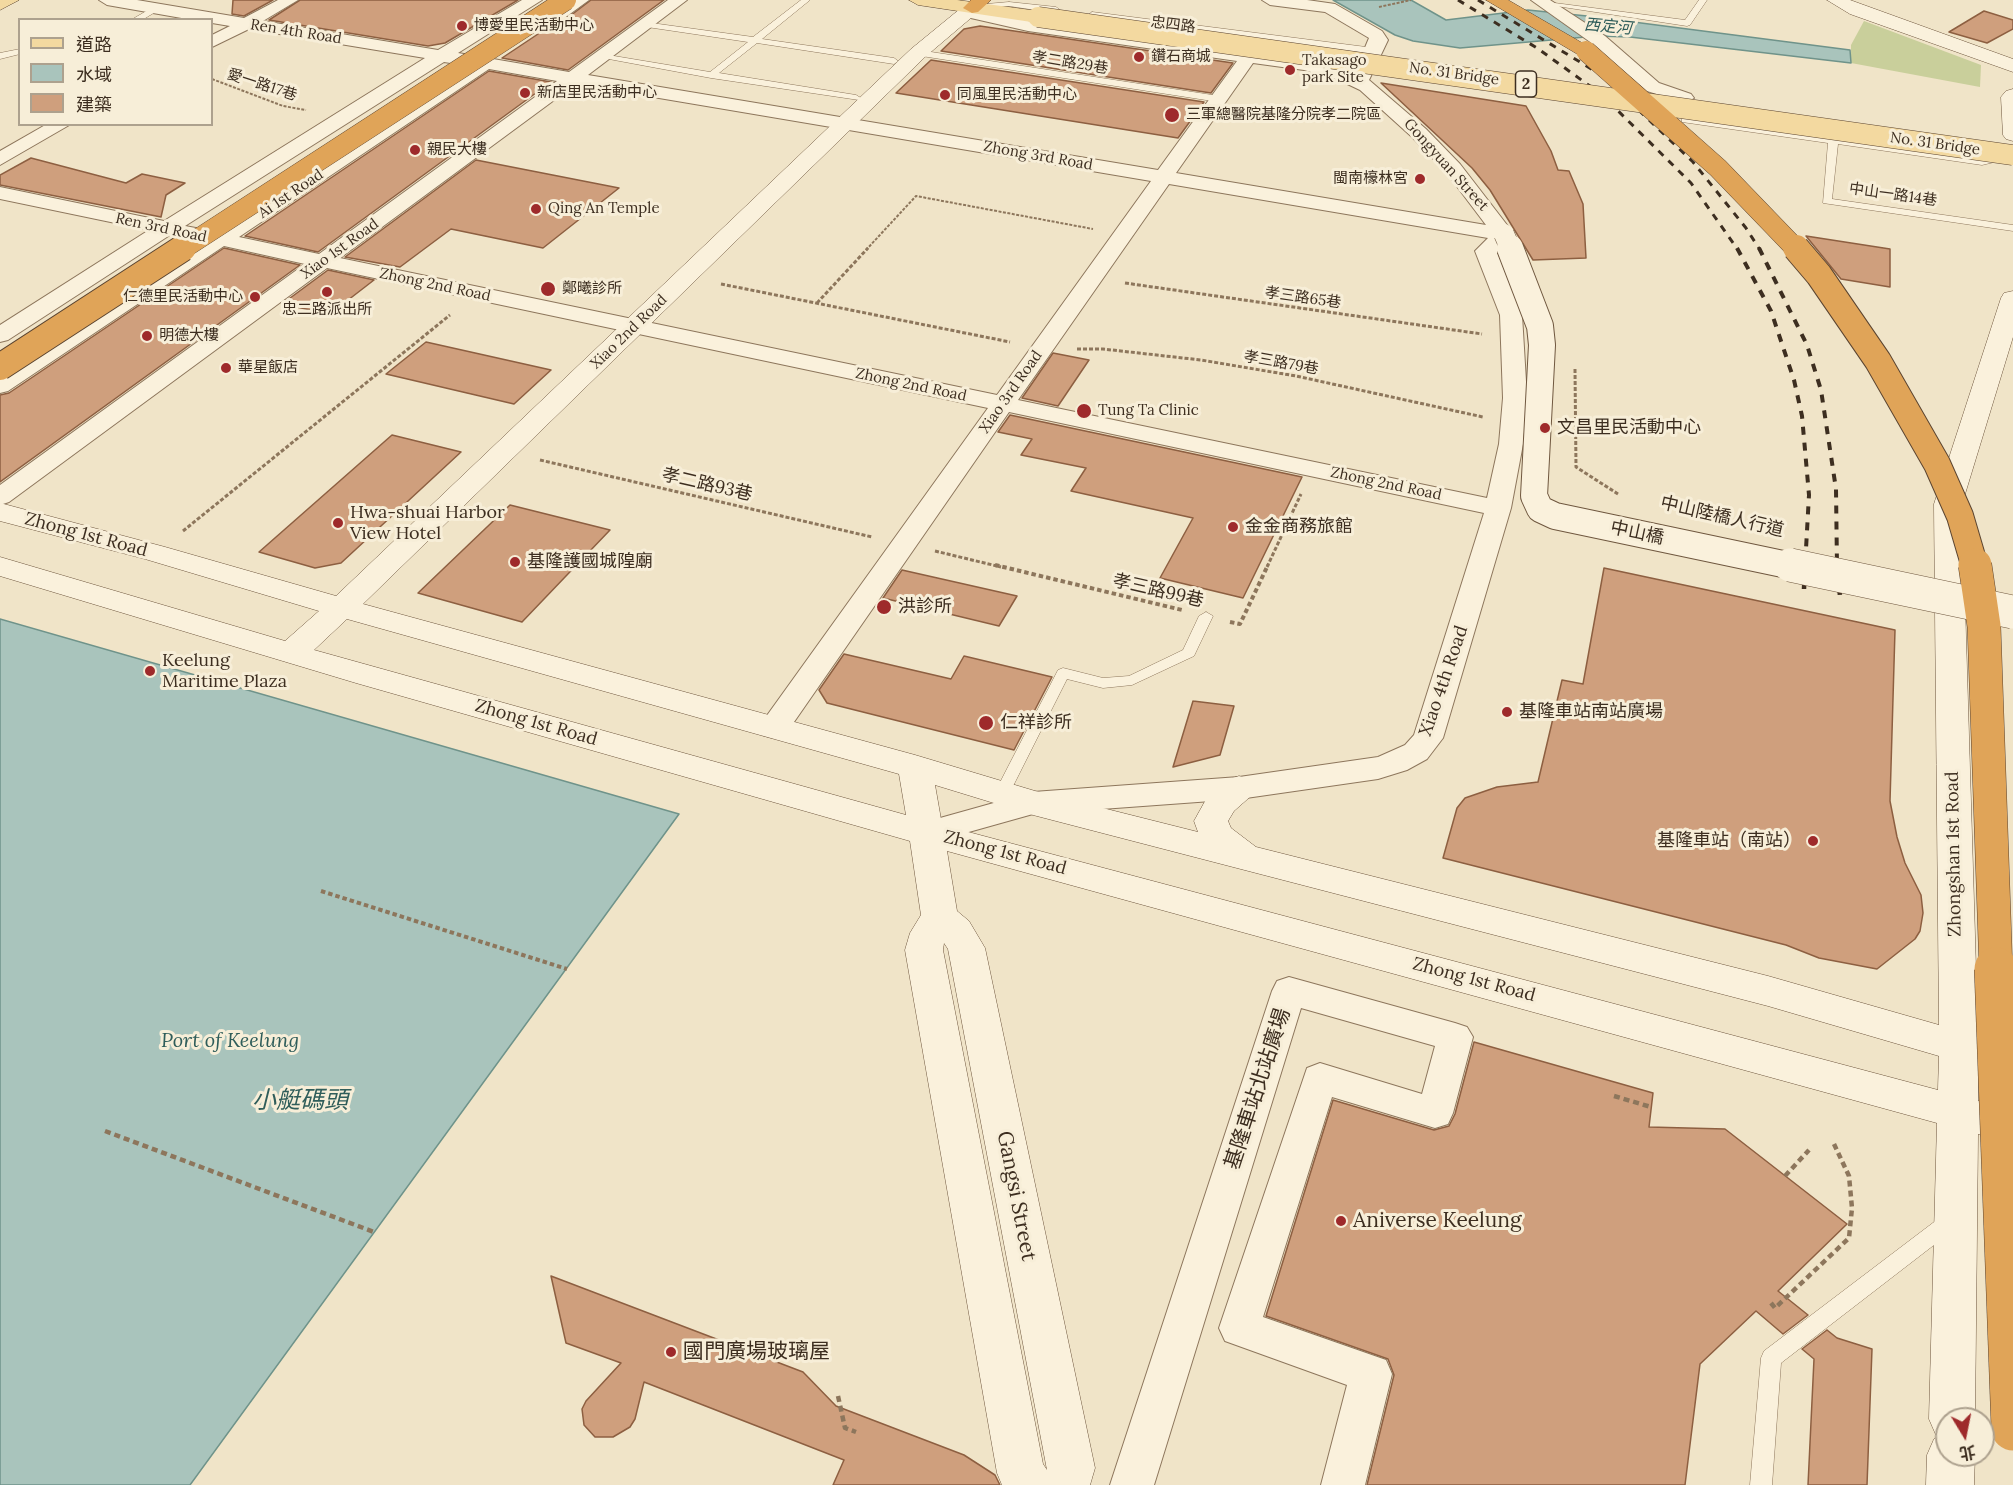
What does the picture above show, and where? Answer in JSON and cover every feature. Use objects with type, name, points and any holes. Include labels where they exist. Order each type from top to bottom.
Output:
[{"type":"highway","points":[[0,356],[553,0]]},
{"type":"highway","points":[[0,367],[566,0]]},
{"type":"highway","points":[[1495,0],[1592,46]]},
{"type":"highway","points":[[1514,0],[1592,46],[1783,234],[1819,276],[1878,361],[1937,464],[1960,516],[1975,565],[1984,626],[2013,1429]]},
{"type":"main road","points":[[0,5],[10,0]]},
{"type":"main road","name":"2","points":[[918,0],[965,4]]},
{"type":"main road","name":"No. 31 Bridge","points":[[965,4],[1038,17],[2013,155]]},
{"type":"street","name":"Ren 4th Road","points":[[107,0],[573,78]]},
{"type":"street","points":[[213,41],[290,0]]},
{"type":"street","points":[[0,334],[342,116],[534,0]]},
{"type":"street","name":"Ai 1st Road","points":[[0,386],[580,0]]},
{"type":"street","name":"Xiao 1st Road","points":[[0,497],[679,0]]},
{"type":"street","points":[[1270,0],[1329,8],[1376,35],[1379,40],[1359,82]]},
{"type":"street","points":[[1836,0],[1856,10],[2013,66]]},
{"type":"street","points":[[1546,1],[1592,46],[1653,87],[1685,98]]},
{"type":"street","points":[[839,122],[856,98],[894,62],[965,4]]},
{"type":"street","name":"Xiao 2nd Road","points":[[333,605],[839,122],[918,53],[965,4]]},
{"type":"street","name":"忠四路","points":[[965,4],[1028,26],[1248,57]]},
{"type":"street","name":"Gongyuan Street","points":[[1248,57],[1315,67],[1359,82],[1399,113],[1435,148],[1487,209],[1504,234]]},
{"type":"street","name":"Xiao 3rd Road","points":[[774,728],[1248,57]]},
{"type":"street","name":"Zhong 3rd Road","points":[[573,78],[1504,234]]},
{"type":"street","points":[[2012,96],[2013,135]]},
{"type":"street","name":"Xiao 2nd Road","points":[[282,650],[505,452],[627,325],[687,277],[839,122]]},
{"type":"street","points":[[0,159],[58,126]]},
{"type":"street","name":"Ren 3rd Road","points":[[0,193],[322,262]]},
{"type":"street","name":"Xiao 4th Road","points":[[926,833],[1018,798],[1239,788],[1378,768],[1396,763],[1416,752],[1428,738],[1498,508],[1514,420],[1511,315],[1486,251],[1504,234]]},
{"type":"street","name":"中山橋","points":[[1504,234],[1538,315],[1540,326],[1542,345],[1534,496],[1540,509],[1555,516],[2013,612]]},
{"type":"street","name":"Zhong 2nd Road","points":[[322,262],[1498,508]]},
{"type":"street","name":"Zhongshan 1st Road","points":[[1952,1407],[1959,1047],[1948,504],[2013,298]]},
{"type":"street","name":"Zhong 1st Road","points":[[0,512],[155,553],[469,645],[915,767],[1018,798],[1768,991],[2013,1062]]},
{"type":"street","name":"Zhong 1st Road","points":[[0,566],[282,650],[926,833],[2013,1127]]},
{"type":"street","points":[[915,767],[940,917],[928,933],[924,950],[1021,1473],[1029,1485]]},
{"type":"street","points":[[1239,788],[1221,803],[1211,821],[1212,830],[1220,839],[1248,858]]},
{"type":"street","name":"Gangsi Street","points":[[940,917],[956,931],[966,948],[1071,1468],[1066,1485]]},
{"type":"street","name":"基隆車站北站廣場","points":[[1132,1485],[1289,991],[1455,1037],[1435,1113],[1320,1078],[1239,1328],[1371,1374],[1343,1485]]},
{"type":"street","points":[[1950,1485],[1951,1467]]},
{"type":"lane","points":[[711,75],[806,0]]},
{"type":"lane","points":[[965,4],[993,0]]},
{"type":"lane","points":[[1546,1],[1688,23],[1703,0]]},
{"type":"lane","name":"忠四路","points":[[965,4],[1009,4],[1374,51]]},
{"type":"lane","points":[[139,18],[158,8]]},
{"type":"lane","points":[[647,24],[894,62]]},
{"type":"lane","points":[[0,56],[18,52]]},
{"type":"lane","name":"孝二路29巷","points":[[918,53],[1219,99]]},
{"type":"lane","points":[[602,57],[856,98]]},
{"type":"lane","points":[[1685,98],[1980,142],[2013,155],[1982,162],[1685,120],[1685,98]]},
{"type":"lane","name":"中山一路14巷","points":[[1833,142],[1827,201],[2013,228]]},
{"type":"lane","points":[[1018,798],[1063,673],[1103,683],[1132,680],[1188,653],[1206,616]]},
{"type":"lane","points":[[1761,1485],[1771,1358],[1956,1216]]},
{"type":"path","name":"愛一路17巷","points":[[213,79],[283,106],[342,116]]},
{"type":"path","points":[[816,303],[916,196],[1123,234]]},
{"type":"path","name":"孝三路79巷","points":[[687,277],[1042,349],[1103,349],[1201,360],[1296,376],[1473,416],[1514,420]]},
{"type":"path","name":"孝三路65巷","points":[[1091,279],[1512,338]]},
{"type":"path","points":[[155,553],[476,294]]},
{"type":"path","points":[[1575,368],[1577,378],[1576,467],[1622,496]]},
{"type":"path","name":"孝二路93巷","points":[[505,452],[904,544]]},
{"type":"path","name":"孝三路99巷","points":[[904,544],[1240,624],[1313,469]]},
{"type":"path","points":[[321,891],[567,969]]},
{"type":"path","points":[[1614,1096],[1652,1107]]},
{"type":"path","points":[[105,1131],[374,1232]]},
{"type":"path","points":[[1771,1303],[1775,1308],[1849,1238],[1852,1208],[1849,1176],[1834,1144]]},
{"type":"path","points":[[1785,1176],[1809,1150]]},
{"type":"path","points":[[838,1396],[845,1428],[856,1432]]},
{"type":"green space","points":[[1864,21],[1981,65],[1980,87],[1851,63],[1851,45]]},
{"type":"water","name":"西定河","points":[[1333,0],[1411,0],[1446,20],[1528,10],[1587,16],[1850,50],[1851,63],[1630,37],[1597,36],[1460,48],[1413,41],[1395,35]]},
{"type":"water","name":"Port of Keelung","points":[[0,619],[679,814],[190,1485],[0,1485]]},
{"type":"building","points":[[233,0],[273,0],[244,16],[232,14]]},
{"type":"building","points":[[300,0],[518,0],[445,43],[428,46],[269,20]]},
{"type":"building","points":[[591,0],[664,0],[568,70],[502,58],[541,32],[549,32]]},
{"type":"building","points":[[1984,11],[2013,20],[2013,29],[1987,43],[1949,32]]},
{"type":"building","name":"鑽石商城","points":[[980,26],[1233,63],[1211,93],[941,51],[964,29]]},
{"type":"building","points":[[931,60],[1204,102],[1178,138],[896,93]]},
{"type":"building","name":"親民大樓","points":[[489,71],[551,82],[318,252],[245,236]]},
{"type":"building","points":[[1381,83],[1526,106],[1551,151],[1558,170],[1569,171],[1583,204],[1586,258],[1533,260],[1490,190],[1472,168]]},
{"type":"building","points":[[31,158],[126,183],[142,174],[185,183],[166,195],[161,217],[0,185],[0,175]]},
{"type":"building","points":[[476,160],[619,188],[543,248],[451,229],[400,267],[345,257]]},
{"type":"building","points":[[1806,236],[1890,249],[1890,287],[1841,279]]},
{"type":"building","name":"明德大樓","points":[[224,248],[300,265],[0,482],[0,395],[9,393]]},
{"type":"building","name":"忠二路派出所","points":[[328,270],[374,280],[330,314],[282,304]]},
{"type":"building","points":[[426,342],[551,370],[514,404],[386,374]]},
{"type":"building","points":[[1053,353],[1089,360],[1058,406],[1022,398]]},
{"type":"building","points":[[1010,415],[1302,477],[1243,598],[1160,578],[1193,518],[1071,491],[1086,468],[1021,455],[1032,439],[998,432]]},
{"type":"building","points":[[392,435],[461,452],[341,563],[315,568],[259,552]]},
{"type":"building","name":"基隆護國城隍廟","points":[[510,505],[610,530],[522,622],[418,593]]},
{"type":"building","points":[[1604,568],[1895,630],[1890,801],[1897,837],[1905,863],[1921,895],[1923,913],[1920,931],[1915,939],[1877,969],[1819,958],[1786,945],[1443,858],[1457,808],[1465,798],[1497,787],[1538,782],[1562,680],[1583,684]]},
{"type":"building","points":[[902,570],[1017,596],[999,626],[883,598]]},
{"type":"building","points":[[844,654],[951,679],[964,656],[1052,677],[1014,750],[827,703],[819,690]]},
{"type":"building","points":[[1193,701],[1234,706],[1220,755],[1173,767]]},
{"type":"building","points":[[1474,1042],[1653,1093],[1649,1127],[1725,1129],[1847,1224],[1778,1291],[1808,1315],[1783,1334],[1756,1311],[1700,1364],[1685,1485],[1367,1485],[1394,1375],[1388,1359],[1266,1316],[1333,1100],[1434,1130],[1449,1126],[1455,1114]]},
{"type":"building","points":[[551,1276],[803,1372],[836,1406],[964,1455],[995,1475],[1000,1485],[833,1485],[844,1460],[644,1382],[635,1419],[630,1427],[613,1437],[595,1437],[584,1425],[582,1409],[586,1401],[621,1363],[566,1343]]},
{"type":"building","points":[[1827,1330],[1837,1338],[1872,1349],[1867,1485],[1808,1485],[1814,1359],[1802,1349]]},
{"type":"railway","points":[[1458,0],[1537,48],[1601,94],[1691,183],[1738,250]]},
{"type":"railway","points":[[1478,0],[1603,76],[1693,162],[1746,228],[1760,250]]},
{"type":"railway","points":[[1737,248],[1771,311],[1794,380],[1802,416],[1809,495],[1805,567]]},
{"type":"railway","points":[[1760,250],[1807,345],[1821,390],[1836,489],[1837,567]]},
{"type":"railway","points":[[1804,589],[1805,565]]},
{"type":"railway","points":[[1837,565],[1840,596]]},
{"type":"place","name":"博愛里民活動中心","points":[[462,26]]},
{"type":"place","name":"鑽石商城","points":[[1139,57]]},
{"type":"place","name":"Takasago park Site","points":[[1290,70]]},
{"type":"place","name":"新店里民活動中心","points":[[525,93]]},
{"type":"place","name":"同風里民活動中心","points":[[945,95]]},
{"type":"place","name":"三軍總醫院基隆分院孝二院區","points":[[1172,115]]},
{"type":"place","name":"親民大樓","points":[[415,150]]},
{"type":"place","name":"閩南檺林宮","points":[[1420,179]]},
{"type":"place","name":"Qing An Temple","points":[[536,209]]},
{"type":"place","name":"鄭曦診所","points":[[548,289]]},
{"type":"place","name":"忠二路派出所","points":[[327,292]]},
{"type":"place","name":"仁德里民活動中心","points":[[255,297]]},
{"type":"place","name":"明德大樓","points":[[147,336]]},
{"type":"place","name":"華星飯店","points":[[226,368]]},
{"type":"place","name":"Tung Ta Clinic","points":[[1084,411]]},
{"type":"place","name":"文昌里民活動中心","points":[[1545,428]]},
{"type":"place","name":"Hwa-shuai Harbor View Hotel","points":[[338,523]]},
{"type":"place","name":"金金商務旅館","points":[[1233,527]]},
{"type":"place","name":"基隆護國城隍廟","points":[[515,562]]},
{"type":"place","name":"洪診所","points":[[884,607]]},
{"type":"place","name":"Keelung Maritime Plaza","points":[[150,671]]},
{"type":"place","name":"基隆車站南站廣場","points":[[1507,712]]},
{"type":"place","name":"仁祥診所","points":[[986,723]]},
{"type":"place","name":"基隆車站（南站）","points":[[1813,841]]},
{"type":"place","name":"Aniverse Keelung","points":[[1341,1221]]},
{"type":"place","name":"國門廣場玻璃屋","points":[[671,1352]]},
{"type":"water label","name":"小艇碼頭","points":[[300,1101]]}]
